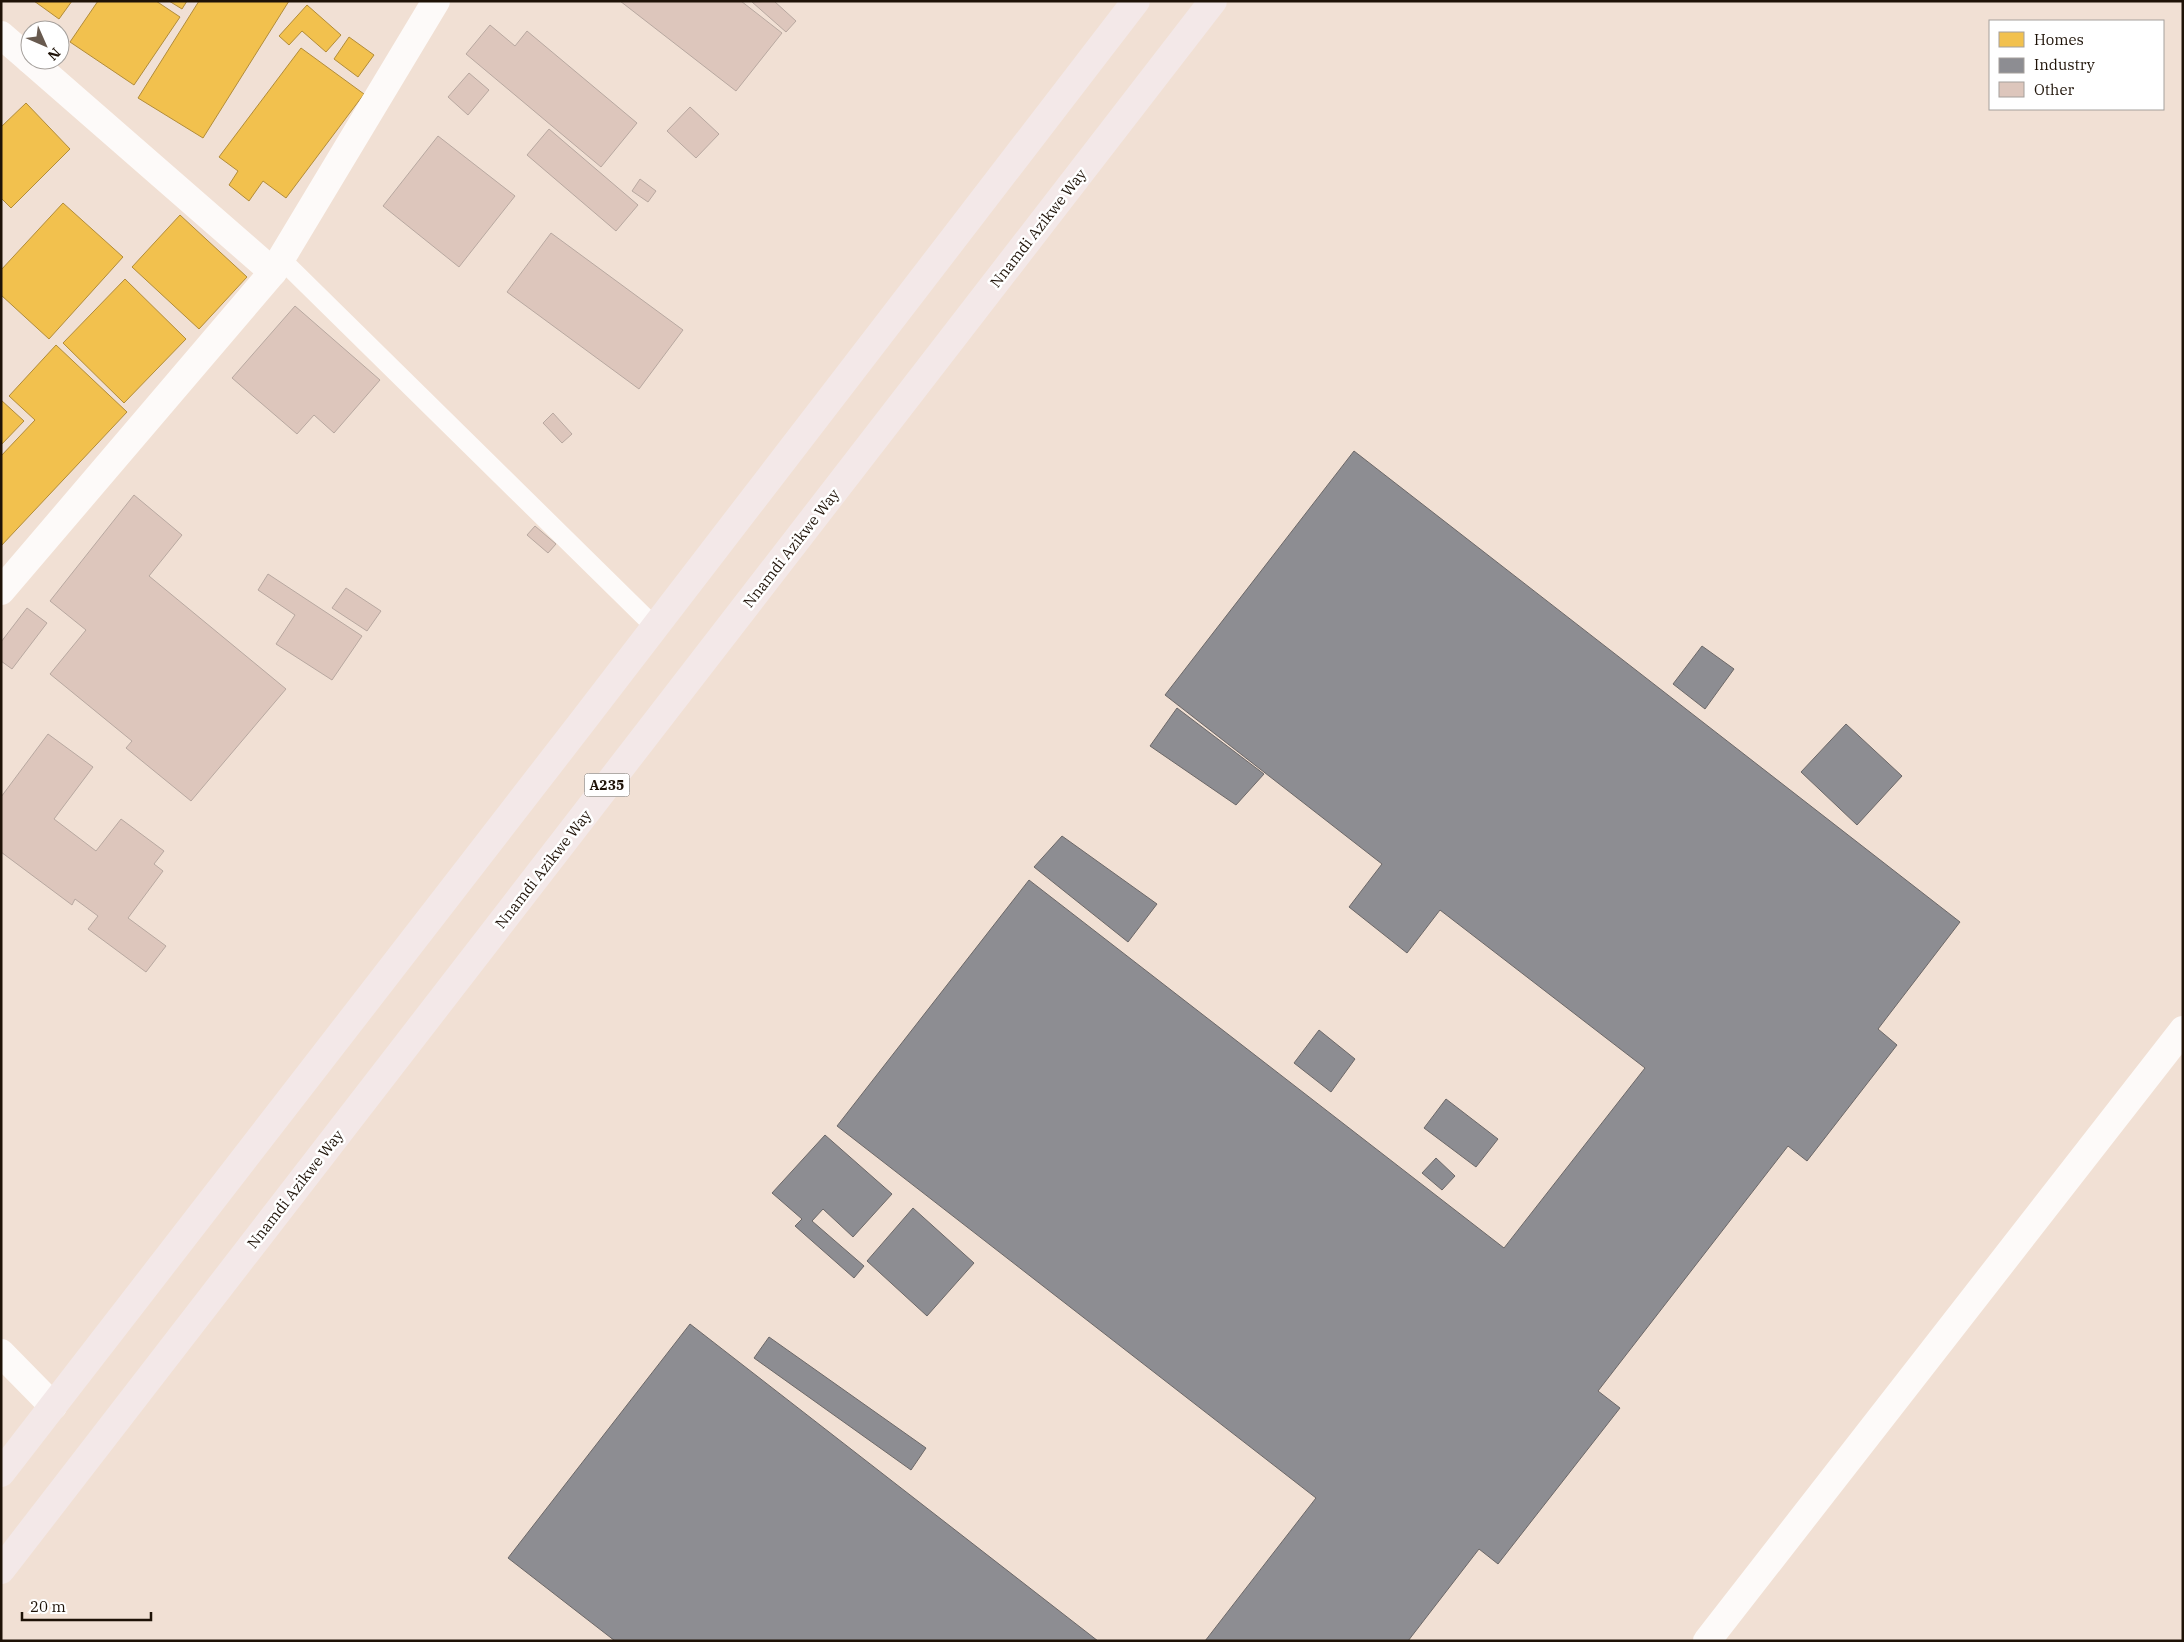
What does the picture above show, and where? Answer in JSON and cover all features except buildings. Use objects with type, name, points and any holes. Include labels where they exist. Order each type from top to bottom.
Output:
[{"type":"highway","points":[[1,1473],[1136,1]]},
{"type":"highway","name":"Nnamdi Azikwe Way","points":[[1,1570],[1213,1]]},
{"type":"street","points":[[1,591],[277,265],[436,1]]},
{"type":"street","points":[[1,35],[20,51]]},
{"type":"street","points":[[42,70],[277,265]]},
{"type":"street","points":[[1707,1641],[2183,1030]]},
{"type":"street","points":[[1,1353],[53,1406]]},
{"type":"lane","points":[[277,265],[655,627]]}]
